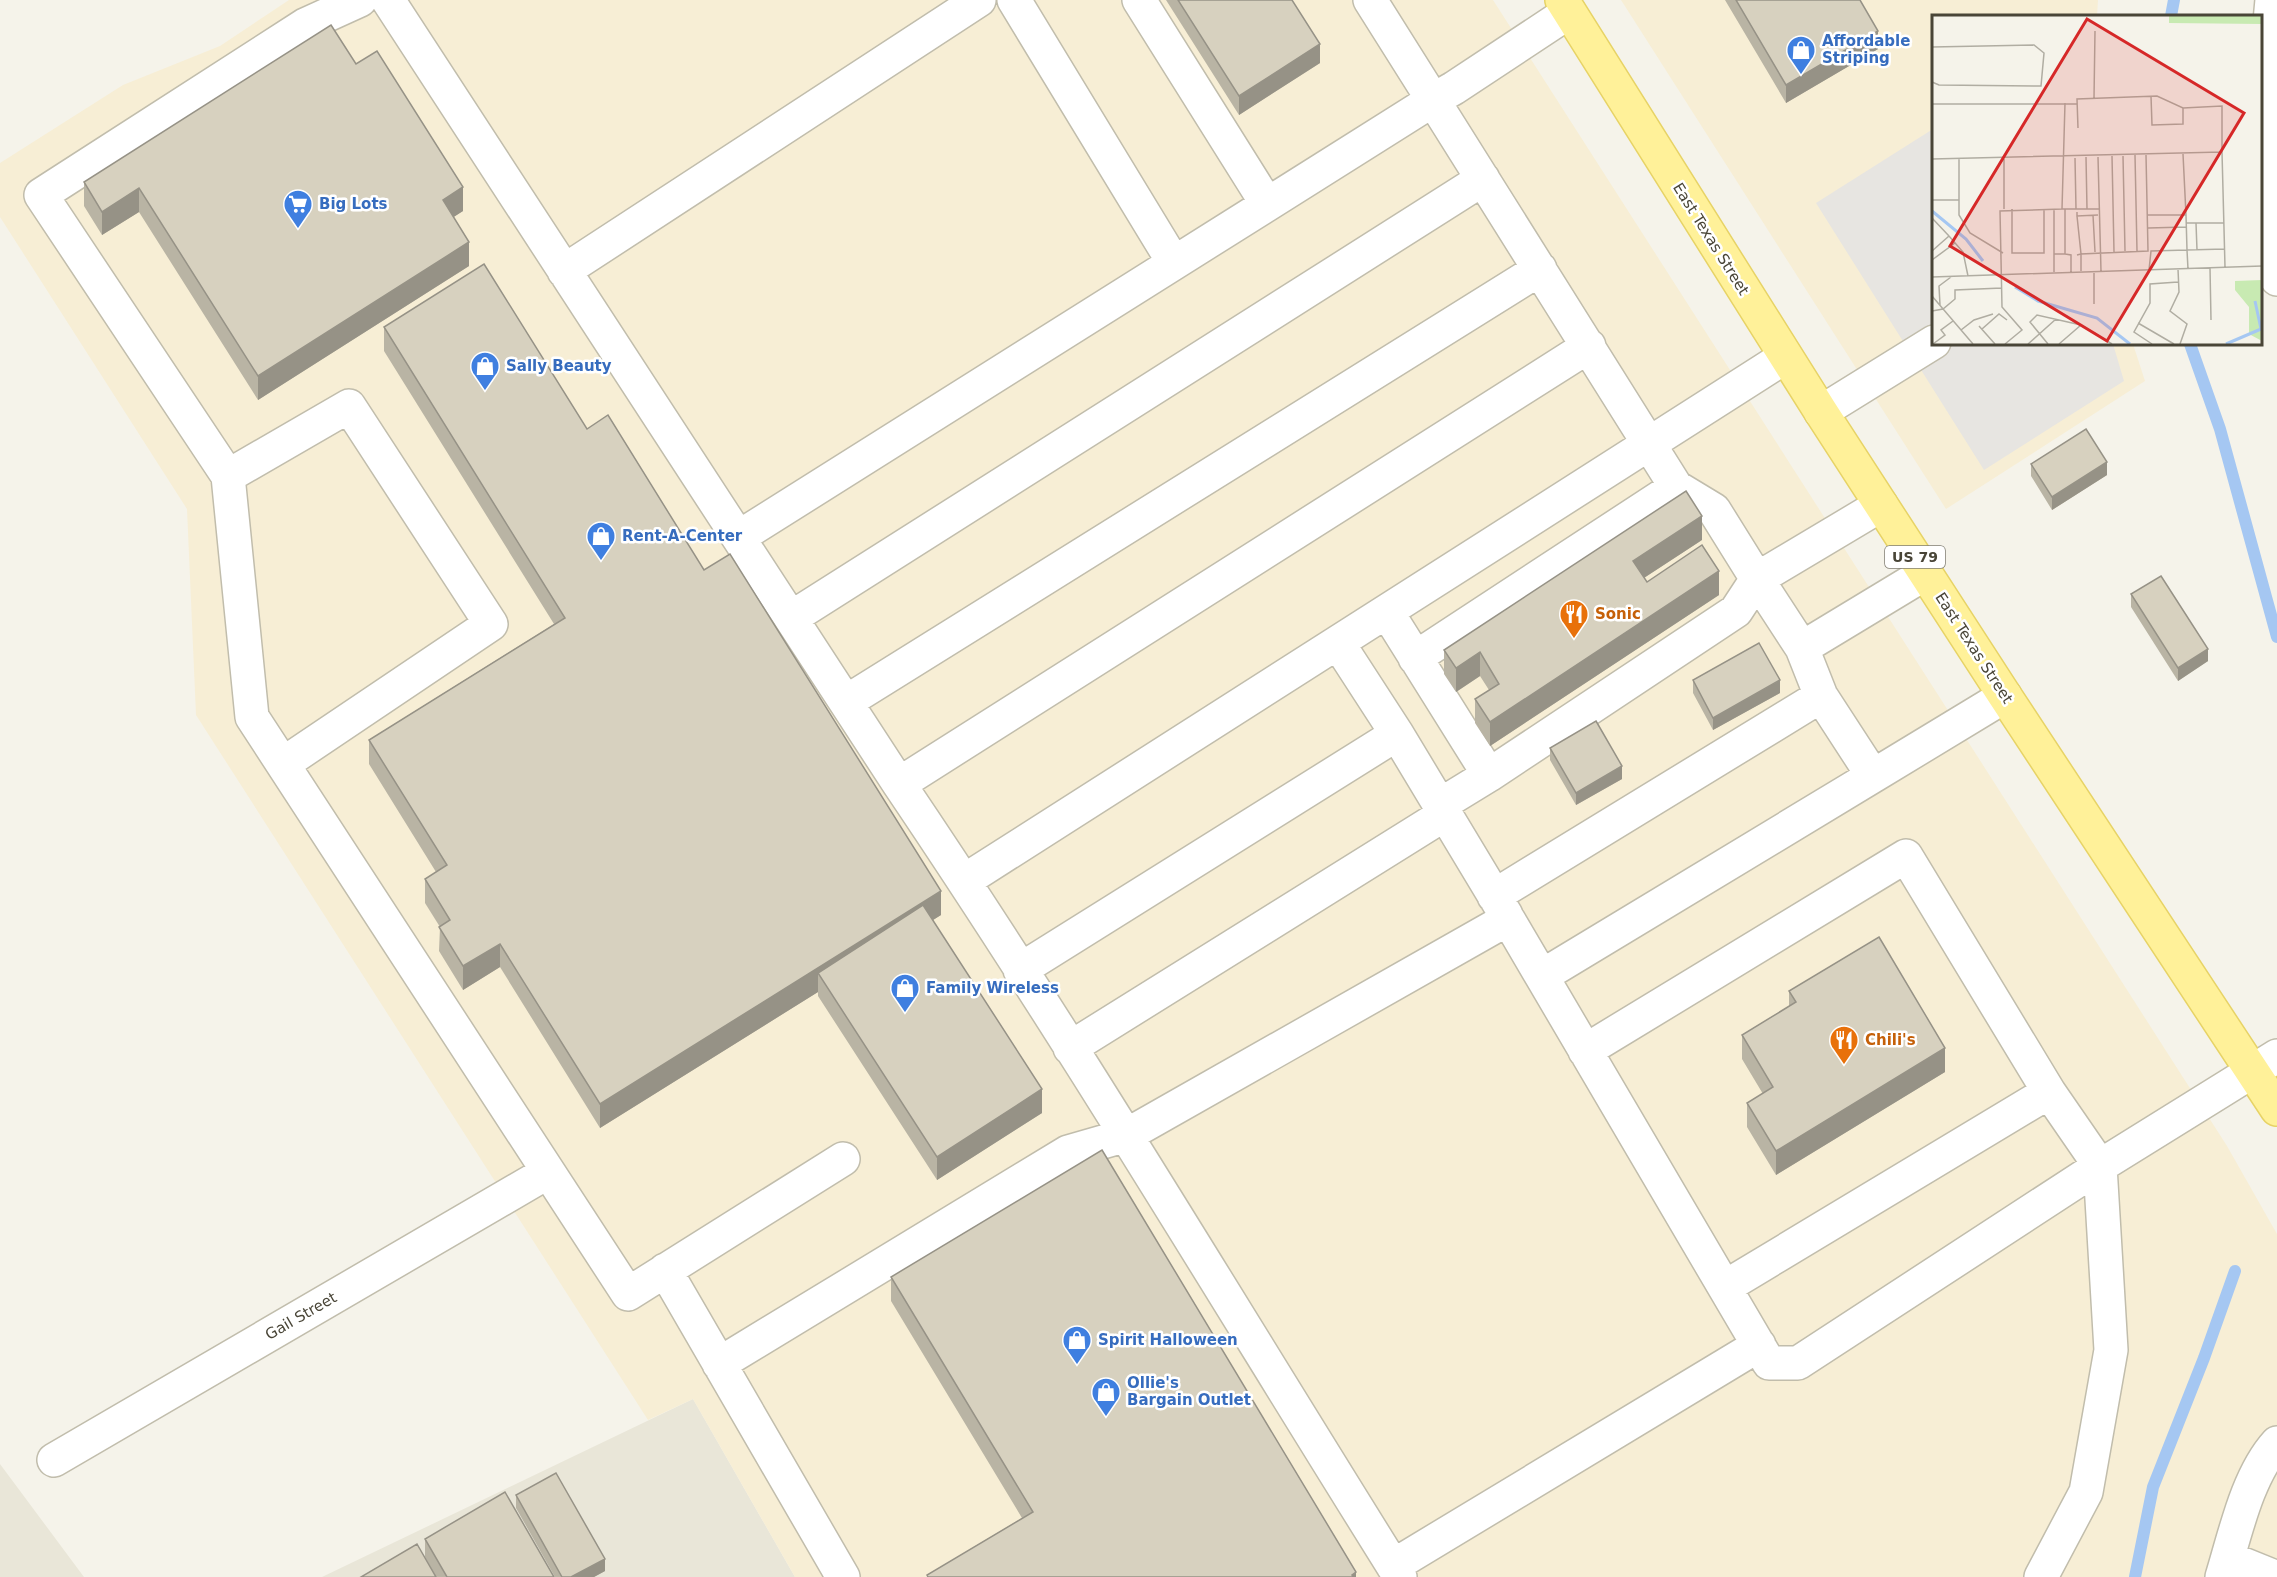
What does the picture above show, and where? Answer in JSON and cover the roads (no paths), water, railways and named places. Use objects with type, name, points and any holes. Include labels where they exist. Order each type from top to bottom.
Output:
[{"type":"main road","name":"East Texas Street","points":[[1566,6],[1785,357],[2005,696],[2265,1063],[2277,1109]]},
{"type":"street","points":[[360,0],[305,25],[41,195],[228,476],[252,717],[628,1294],[843,1159]]},
{"type":"street","points":[[388,0],[964,881],[1127,1135],[1397,1572],[1759,1345]]},
{"type":"street","points":[[564,271],[979,0]]},
{"type":"street","points":[[1014,0],[1174,263]]},
{"type":"street","points":[[1139,0],[1267,204]]},
{"type":"street","points":[[1370,0],[1676,487],[1714,510],[1802,648],[1821,696],[1873,776]]},
{"type":"street","points":[[2272,0],[2275,270]]},
{"type":"street","points":[[739,537],[1454,88],[1566,6]]},
{"type":"street","points":[[790,618],[1483,179]]},
{"type":"street","points":[[846,702],[1540,269]]},
{"type":"street","points":[[1821,412],[1932,343]]},
{"type":"street","points":[[899,784],[1589,346]]},
{"type":"street","points":[[964,881],[1785,357]]},
{"type":"street","points":[[228,476],[349,406],[490,624],[283,764]]},
{"type":"street","points":[[1415,658],[1676,487]]},
{"type":"street","points":[[1070,1048],[1442,809],[1488,775],[1736,610],[1757,579],[1881,505]]},
{"type":"street","points":[[1802,648],[1926,573]]},
{"type":"street","points":[[1386,612],[1488,775]]},
{"type":"street","points":[[1338,643],[1397,734],[1542,976],[1769,1363],[1798,1363],[2100,1166],[2265,1063]]},
{"type":"street","points":[[719,1364],[1068,1152],[1127,1135],[1501,908],[1821,696]]},
{"type":"street","points":[[1542,976],[2005,696]]},
{"type":"street","points":[[1020,970],[1397,734]]},
{"type":"street","points":[[1585,1051],[1906,856],[2049,1092],[2100,1166],[2112,1350],[2086,1492],[2041,1577]]},
{"type":"street","points":[[1725,1287],[2049,1092]]},
{"type":"street","name":"Gail Street","points":[[54,1460],[548,1172]]},
{"type":"street","points":[[665,1270],[843,1577]]},
{"type":"street","points":[[2276,1577],[2225,1567],[2253,1482],[2265,1456],[2277,1443]]},
{"type":"waterway","points":[[2171,15],[2174,0]]},
{"type":"waterway","points":[[2190,345],[2220,429],[2277,637]]},
{"type":"waterway","points":[[2135,1577],[2153,1487],[2204,1358],[2235,1271]]},
{"type":"place","name":"Affordable Striping","points":[[1801,76]]},
{"type":"place","name":"Big Lots","points":[[298,230]]},
{"type":"place","name":"Sally Beauty","points":[[485,392]]},
{"type":"place","name":"Rent-A-Center","points":[[601,562]]},
{"type":"place","name":"Sonic","points":[[1574,640]]},
{"type":"place","name":"Family Wireless","points":[[905,1014]]},
{"type":"place","name":"Chili's","points":[[1844,1066]]},
{"type":"place","name":"Spirit Halloween","points":[[1077,1366]]},
{"type":"place","name":"Ollie's Bargain Outlet","points":[[1106,1418]]}]
